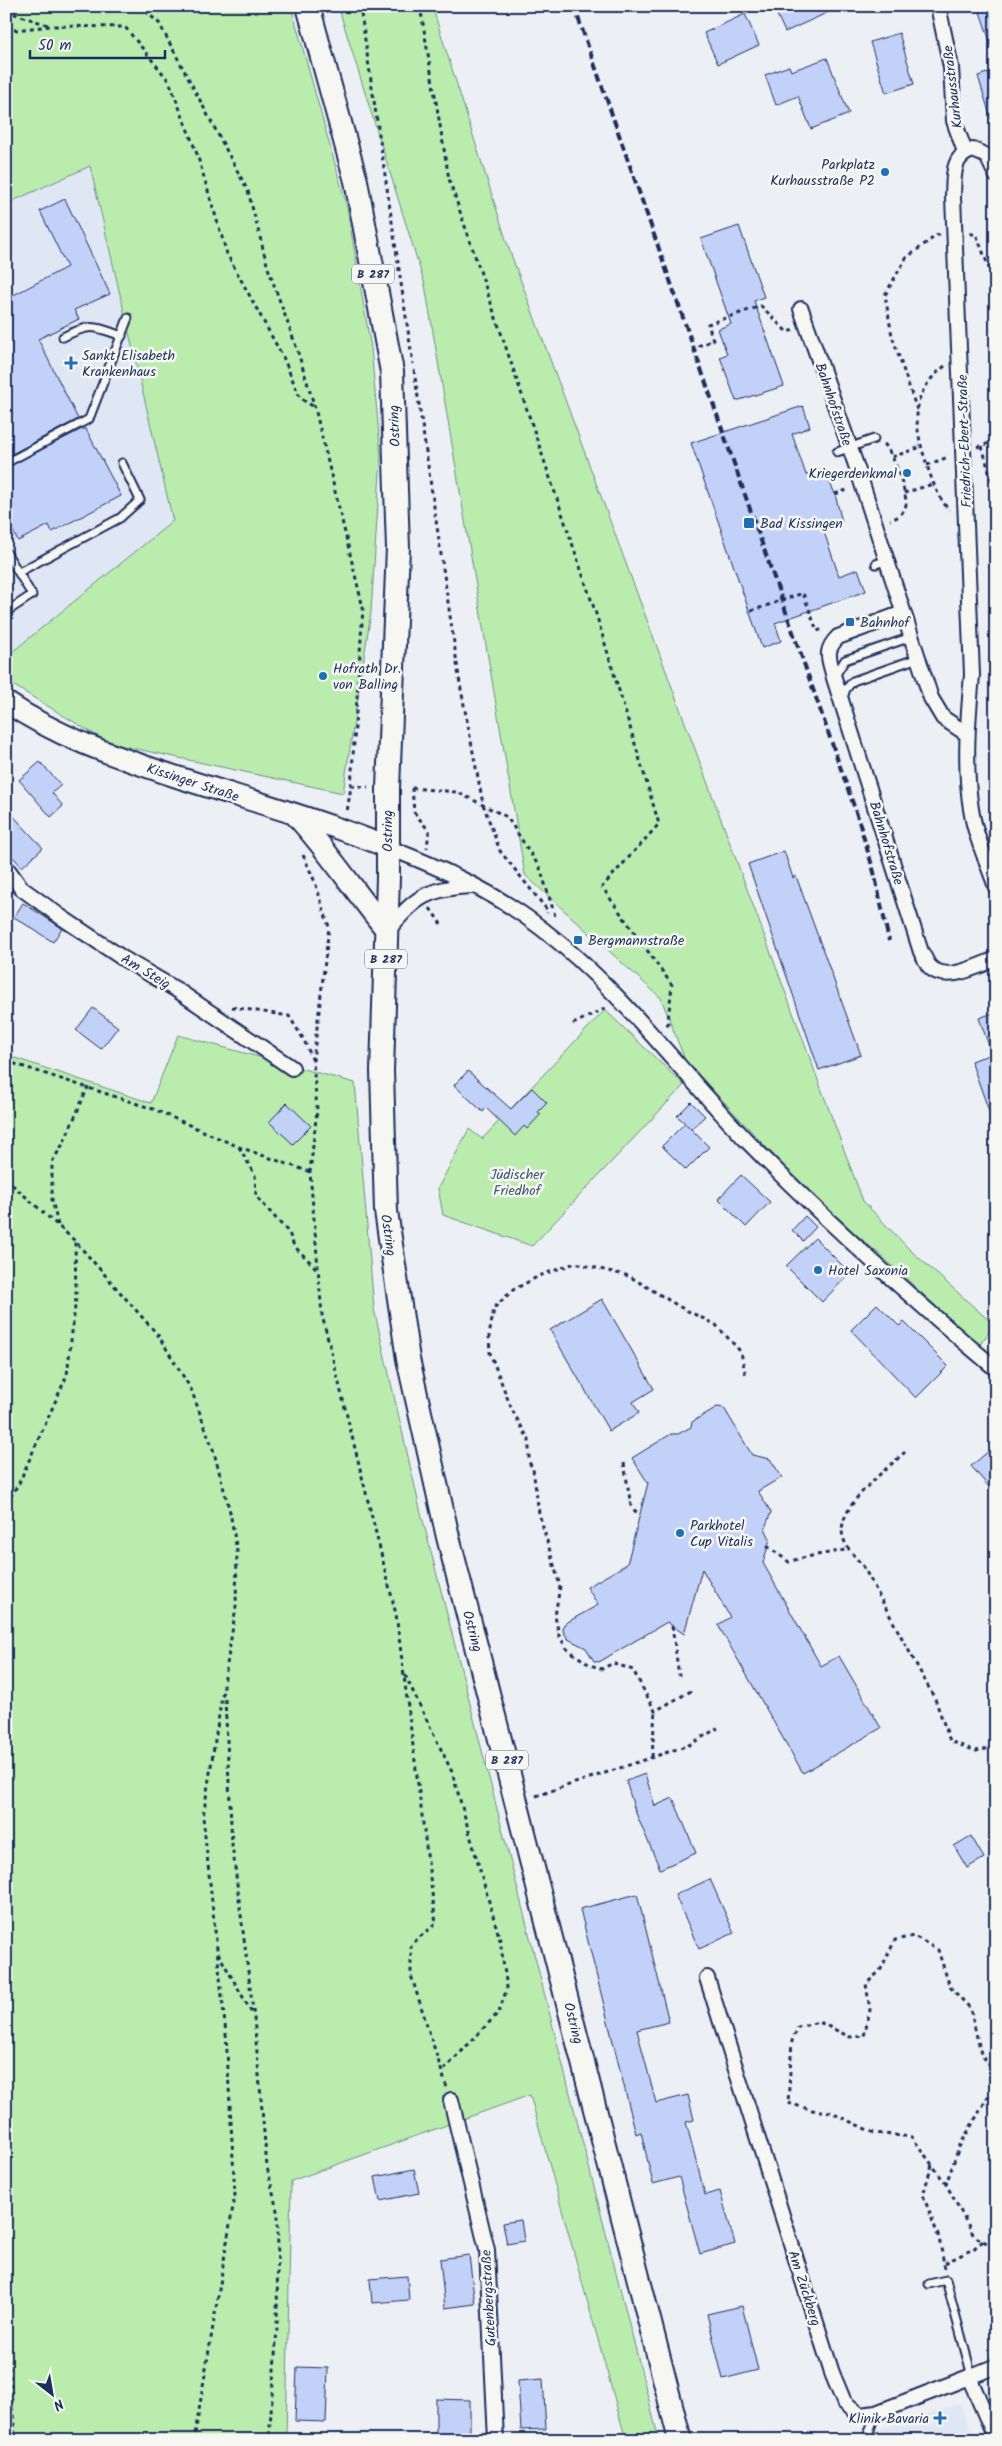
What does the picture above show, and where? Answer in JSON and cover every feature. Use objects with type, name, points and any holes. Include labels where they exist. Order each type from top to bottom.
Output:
[{"type":"main road","name":"Ostring","points":[[308,6],[356,181],[392,372],[398,548],[387,848],[387,931],[382,1071],[386,1211],[408,1359],[448,1537],[680,2440]]},
{"type":"street","name":"Kurhausstraße","points":[[943,9],[951,67],[954,121],[965,152]]},
{"type":"street","points":[[965,152],[974,150],[981,152],[987,156],[995,168]]},
{"type":"street","name":"Friedrich-Ebert-Straße","points":[[965,152],[955,165],[953,197],[967,510],[972,674],[967,734]]},
{"type":"street","name":"Bahnhofstraße","points":[[801,309],[843,450],[876,526],[881,562],[903,613],[918,658]]},
{"type":"street","name":"Bahnhofstraße","points":[[903,613],[838,637],[830,645],[828,652],[834,678],[922,952],[929,966],[942,974],[957,972],[996,959]]},
{"type":"street","points":[[918,658],[931,698],[943,718],[967,734],[973,836],[996,886]]},
{"type":"street","name":"Kissinger Straße","points":[[6,702],[52,730],[108,754],[344,829],[387,848]]},
{"type":"street","points":[[295,815],[324,846],[338,869],[387,931],[406,908],[422,896],[445,887],[475,886]]},
{"type":"street","points":[[387,848],[425,862],[502,901],[540,927],[587,966],[746,1139],[816,1210],[996,1369]]},
{"type":"street","name":"Am Steig","points":[[6,867],[22,888],[61,917],[124,959],[177,990],[292,1068]]},
{"type":"street","name":"Am Zückberg","points":[[707,1978],[832,2372],[844,2402],[860,2416],[876,2413],[996,2366]]},
{"type":"street","name":"Gutenbergstraße","points":[[450,2100],[487,2250],[496,2440]]},
{"type":"street","points":[[970,2376],[996,2439]]},
{"type":"lane","points":[[6,463],[89,418],[128,318]]},
{"type":"lane","points":[[63,337],[85,326],[97,327],[122,336]]},
{"type":"lane","points":[[843,450],[874,439]]},
{"type":"lane","points":[[19,572],[120,518],[140,500],[122,463]]},
{"type":"lane","points":[[6,552],[32,595],[6,612]]},
{"type":"lane","points":[[834,678],[838,668],[845,660],[911,637]]},
{"type":"lane","points":[[842,700],[846,689],[853,681],[918,658]]},
{"type":"lane","points":[[930,2284],[946,2280],[970,2376]]},
{"type":"lane","points":[[866,2440],[876,2413]]},
{"type":"path","points":[[139,6],[159,23],[248,191],[268,268],[297,349],[315,408],[363,608],[351,786],[344,829]]},
{"type":"path","points":[[360,6],[458,674],[483,804],[500,851],[548,911],[540,927]]},
{"type":"path","points":[[420,6],[449,179],[597,617],[659,824],[602,887],[672,985],[665,1050]]},
{"type":"path","points":[[6,11],[50,26]]},
{"type":"path","points":[[6,31],[50,26],[125,27],[169,81],[197,154],[227,254],[284,359],[300,398],[315,408]]},
{"type":"path","points":[[917,410],[892,336],[886,296],[906,258],[937,235],[976,234],[996,286]]},
{"type":"path","points":[[698,346],[713,340],[708,324],[761,306],[787,332],[806,325]]},
{"type":"path","points":[[960,365],[947,365],[934,374],[924,390],[917,410],[916,425],[933,484],[943,503],[951,512],[967,510]]},
{"type":"path","points":[[986,444],[996,441]]},
{"type":"path","points":[[982,446],[996,496]]},
{"type":"path","points":[[876,526],[897,518],[903,512],[906,504],[892,457],[921,447]]},
{"type":"path","points":[[927,464],[947,458]]},
{"type":"path","points":[[904,493],[933,484]]},
{"type":"path","points":[[751,611],[803,593],[809,611]]},
{"type":"path","points":[[412,788],[457,792],[507,818],[540,868],[555,918],[560,925]]},
{"type":"path","points":[[299,846],[315,882],[329,927],[313,1062],[317,1110],[310,1172],[322,1315],[396,1614],[436,1924],[411,1944],[411,1975],[450,2100]]},
{"type":"path","points":[[305,852],[311,857]]},
{"type":"path","points":[[427,904],[441,924]]},
{"type":"path","points":[[229,1006],[248,1011],[289,1016],[304,1040],[313,1062]]},
{"type":"path","points":[[573,1024],[606,1008]]},
{"type":"path","points":[[6,1061],[153,1108],[239,1147],[310,1172]]},
{"type":"path","points":[[59,1226],[52,1200],[52,1162],[63,1144],[88,1087]]},
{"type":"path","points":[[239,1147],[254,1176],[256,1196],[289,1233],[294,1246],[318,1270]]},
{"type":"path","points":[[6,1179],[75,1241],[158,1335],[192,1389],[213,1449],[230,1512],[237,1551],[236,1607],[203,1817],[226,2034],[235,2194],[194,2440]]},
{"type":"path","points":[[6,1504],[19,1483],[67,1375],[76,1298],[75,1241]]},
{"type":"path","points":[[652,1757],[655,1711],[633,1670],[613,1663],[602,1669],[590,1665],[567,1649],[559,1635],[555,1616],[560,1586],[539,1513],[532,1469],[529,1462],[529,1440],[512,1410],[490,1353],[489,1336],[494,1308],[513,1290],[539,1276],[576,1263],[629,1276],[716,1325],[742,1352],[746,1377]]},
{"type":"path","points":[[905,1452],[855,1499],[846,1514],[842,1529],[849,1549],[863,1566],[936,1699],[950,1741],[976,1751],[996,1747]]},
{"type":"path","points":[[624,1463],[631,1506],[635,1511],[640,1512]]},
{"type":"path","points":[[767,1546],[789,1562],[806,1556],[815,1557],[849,1549]]},
{"type":"path","points":[[672,1626],[679,1676]]},
{"type":"path","points":[[403,1671],[452,1772],[500,1940],[507,1988],[499,2012],[442,2072]]},
{"type":"path","points":[[655,1711],[690,1691]]},
{"type":"path","points":[[224,1693],[232,1844],[254,2018],[267,2167],[278,2215],[277,2328],[269,2440]]},
{"type":"path","points":[[536,1796],[689,1745],[718,1728]]},
{"type":"path","points":[[996,2073],[981,2054],[970,2008],[950,1986],[938,1950],[914,1936],[895,1940],[880,1971],[866,1984],[870,2010],[864,2036],[850,2037],[819,2022],[798,2027],[792,2040],[788,2103],[812,2110],[830,2112],[874,2133],[912,2137],[946,2184],[974,2236],[996,2248]]},
{"type":"path","points":[[217,1950],[254,2018]]},
{"type":"path","points":[[6,2020],[6,2043]]},
{"type":"path","points":[[946,2184],[959,2147],[989,2095],[996,2096]]},
{"type":"path","points":[[932,2165],[923,2195],[939,2238],[945,2263],[946,2280]]},
{"type":"path","points":[[945,2263],[973,2249],[983,2241]]},
{"type":"path","points":[[6,2327],[15,2440]]},
{"type":"shaded area","name":"Sankt Elisabeth Krankenhaus","points":[[89,166],[173,521],[6,657],[6,204]]},
{"type":"shaded area","name":"Klinik Bavaria","points":[[960,2404],[974,2440],[868,2440],[871,2432]]},
{"type":"green space","points":[[6,6],[291,6],[347,207],[371,348],[381,457],[371,612],[343,793],[109,743],[6,681],[6,657],[173,521],[90,166],[6,204]]},
{"type":"green space","points":[[338,6],[432,6],[509,249],[863,1201],[909,1249],[994,1325],[979,1346],[884,1258],[817,1202],[685,1060],[661,998],[525,875],[425,285]]},
{"type":"green space","name":"Jüdischer Friedhof","points":[[605,1010],[684,1085],[532,1246],[443,1215],[438,1188],[469,1129],[482,1139]]},
{"type":"green space","points":[[178,1035],[355,1083],[374,1309],[420,1509],[659,2440],[626,2440],[530,2095],[291,2181],[286,2440],[6,2440],[6,1055],[151,1103]]},
{"type":"building","points":[[773,6],[842,6],[785,32]]},
{"type":"building","points":[[978,6],[996,6],[996,50],[993,50]]},
{"type":"building","points":[[745,14],[759,45],[718,64],[704,33]]},
{"type":"building","points":[[899,33],[914,84],[886,93],[870,42]]},
{"type":"building","points":[[827,58],[849,114],[811,129],[798,96],[776,105],[765,75],[789,66],[791,71]]},
{"type":"building","points":[[996,70],[996,122],[992,122],[978,76]]},
{"type":"building","points":[[65,199],[110,294],[74,310],[79,319],[38,339],[78,419],[6,457],[6,299],[67,267],[40,211]]},
{"type":"building","points":[[739,226],[764,297],[754,301],[784,386],[736,401],[720,357],[727,354],[718,329],[731,324],[701,239]]},
{"type":"building","points":[[803,406],[810,427],[792,434],[806,475],[824,469],[835,494],[842,522],[823,529],[839,576],[858,569],[866,591],[775,623],[781,641],[762,648],[691,443]]},
{"type":"building","points":[[82,429],[86,429],[121,496],[52,532],[49,525],[18,541],[6,519],[6,468]]},
{"type":"building","points":[[40,762],[61,785],[52,793],[63,806],[51,817],[19,780]]},
{"type":"building","points":[[6,808],[43,848],[22,867],[6,849]]},
{"type":"building","points":[[784,851],[793,878],[796,876],[861,1055],[819,1070],[748,864]]},
{"type":"building","points":[[23,903],[62,928],[53,942],[14,917]]},
{"type":"building","points":[[93,1008],[118,1027],[101,1049],[76,1030]]},
{"type":"building","points":[[996,1012],[996,1124],[994,1125],[971,1061],[992,1054],[979,1018]]},
{"type":"building","points":[[468,1071],[511,1109],[532,1088],[547,1103],[538,1112],[541,1114],[527,1129],[524,1126],[515,1136],[486,1108],[483,1112],[454,1085]]},
{"type":"building","points":[[691,1102],[705,1116],[691,1129],[709,1147],[686,1170],[662,1146],[685,1123],[677,1116]]},
{"type":"building","points":[[287,1103],[311,1126],[293,1144],[269,1122]]},
{"type":"building","points":[[741,1175],[770,1202],[746,1227],[718,1199]]},
{"type":"building","points":[[805,1216],[816,1227],[803,1241],[792,1230]]},
{"type":"building","name":"Hotel Saxonia","points":[[815,1238],[850,1273],[822,1302],[786,1266]]},
{"type":"building","points":[[602,1299],[654,1389],[633,1402],[639,1413],[609,1431],[550,1330]]},
{"type":"building","points":[[877,1304],[899,1326],[904,1322],[948,1366],[916,1398],[851,1330]]},
{"type":"building","points":[[717,1407],[724,1408],[752,1455],[770,1459],[782,1477],[758,1491],[771,1512],[765,1528],[770,1539],[763,1563],[821,1666],[839,1656],[881,1728],[803,1773],[718,1625],[730,1617],[702,1569],[684,1634],[667,1622],[599,1662],[594,1661],[586,1648],[568,1639],[563,1631],[564,1624],[598,1605],[587,1587],[627,1564],[648,1483],[632,1458],[671,1434],[678,1434],[691,1427],[692,1422]]},
{"type":"building","points":[[996,1445],[996,1495],[971,1466]]},
{"type":"building","points":[[645,1774],[655,1806],[673,1798],[696,1853],[660,1869],[635,1811],[626,1781]]},
{"type":"building","points":[[971,1836],[984,1858],[967,1868],[954,1846]]},
{"type":"building","points":[[710,1879],[734,1933],[699,1949],[675,1895]]},
{"type":"building","points":[[637,1894],[669,2022],[637,2030],[656,2103],[688,2095],[694,2120],[686,2122],[705,2195],[720,2191],[735,2244],[700,2254],[679,2177],[653,2184],[641,2132],[636,2134],[580,1909]]},
{"type":"building","points":[[414,2169],[419,2193],[380,2201],[375,2177]]},
{"type":"building","points":[[521,2220],[524,2241],[507,2244],[503,2223]]},
{"type":"building","points":[[469,2255],[475,2304],[445,2308],[440,2259]]},
{"type":"building","points":[[407,2276],[409,2300],[372,2303],[370,2279]]},
{"type":"building","points":[[742,2306],[758,2370],[723,2379],[707,2314]]},
{"type":"building","points":[[297,2367],[328,2368],[326,2422],[295,2421]]},
{"type":"building","points":[[543,2379],[546,2429],[521,2430],[518,2381]]},
{"type":"building","points":[[436,2399],[470,2400],[470,2440],[436,2439]]},
{"type":"railway","points":[[574,6],[857,815],[874,872],[889,941]]},
{"type":"place","name":"Parkplatz Kurhausstraße P2","points":[[885,172]]},
{"type":"place","name":"Sankt Elisabeth Krankenhaus","points":[[71,363]]},
{"type":"place","name":"Kriegerdenkmal","points":[[907,473]]},
{"type":"place","name":"Bad Kissingen","points":[[749,523]]},
{"type":"place","name":"Bahnhof","points":[[850,622]]},
{"type":"place","name":"Hofrath Dr. von Balling","points":[[323,676]]},
{"type":"place","name":"Bergmannstraße","points":[[578,940]]},
{"type":"place","name":"Hotel Saxonia","points":[[818,1270]]},
{"type":"place","name":"Parkhotel Cup Vitalis","points":[[680,1533]]},
{"type":"place","name":"Klinik Bavaria","points":[[940,2418]]}]
